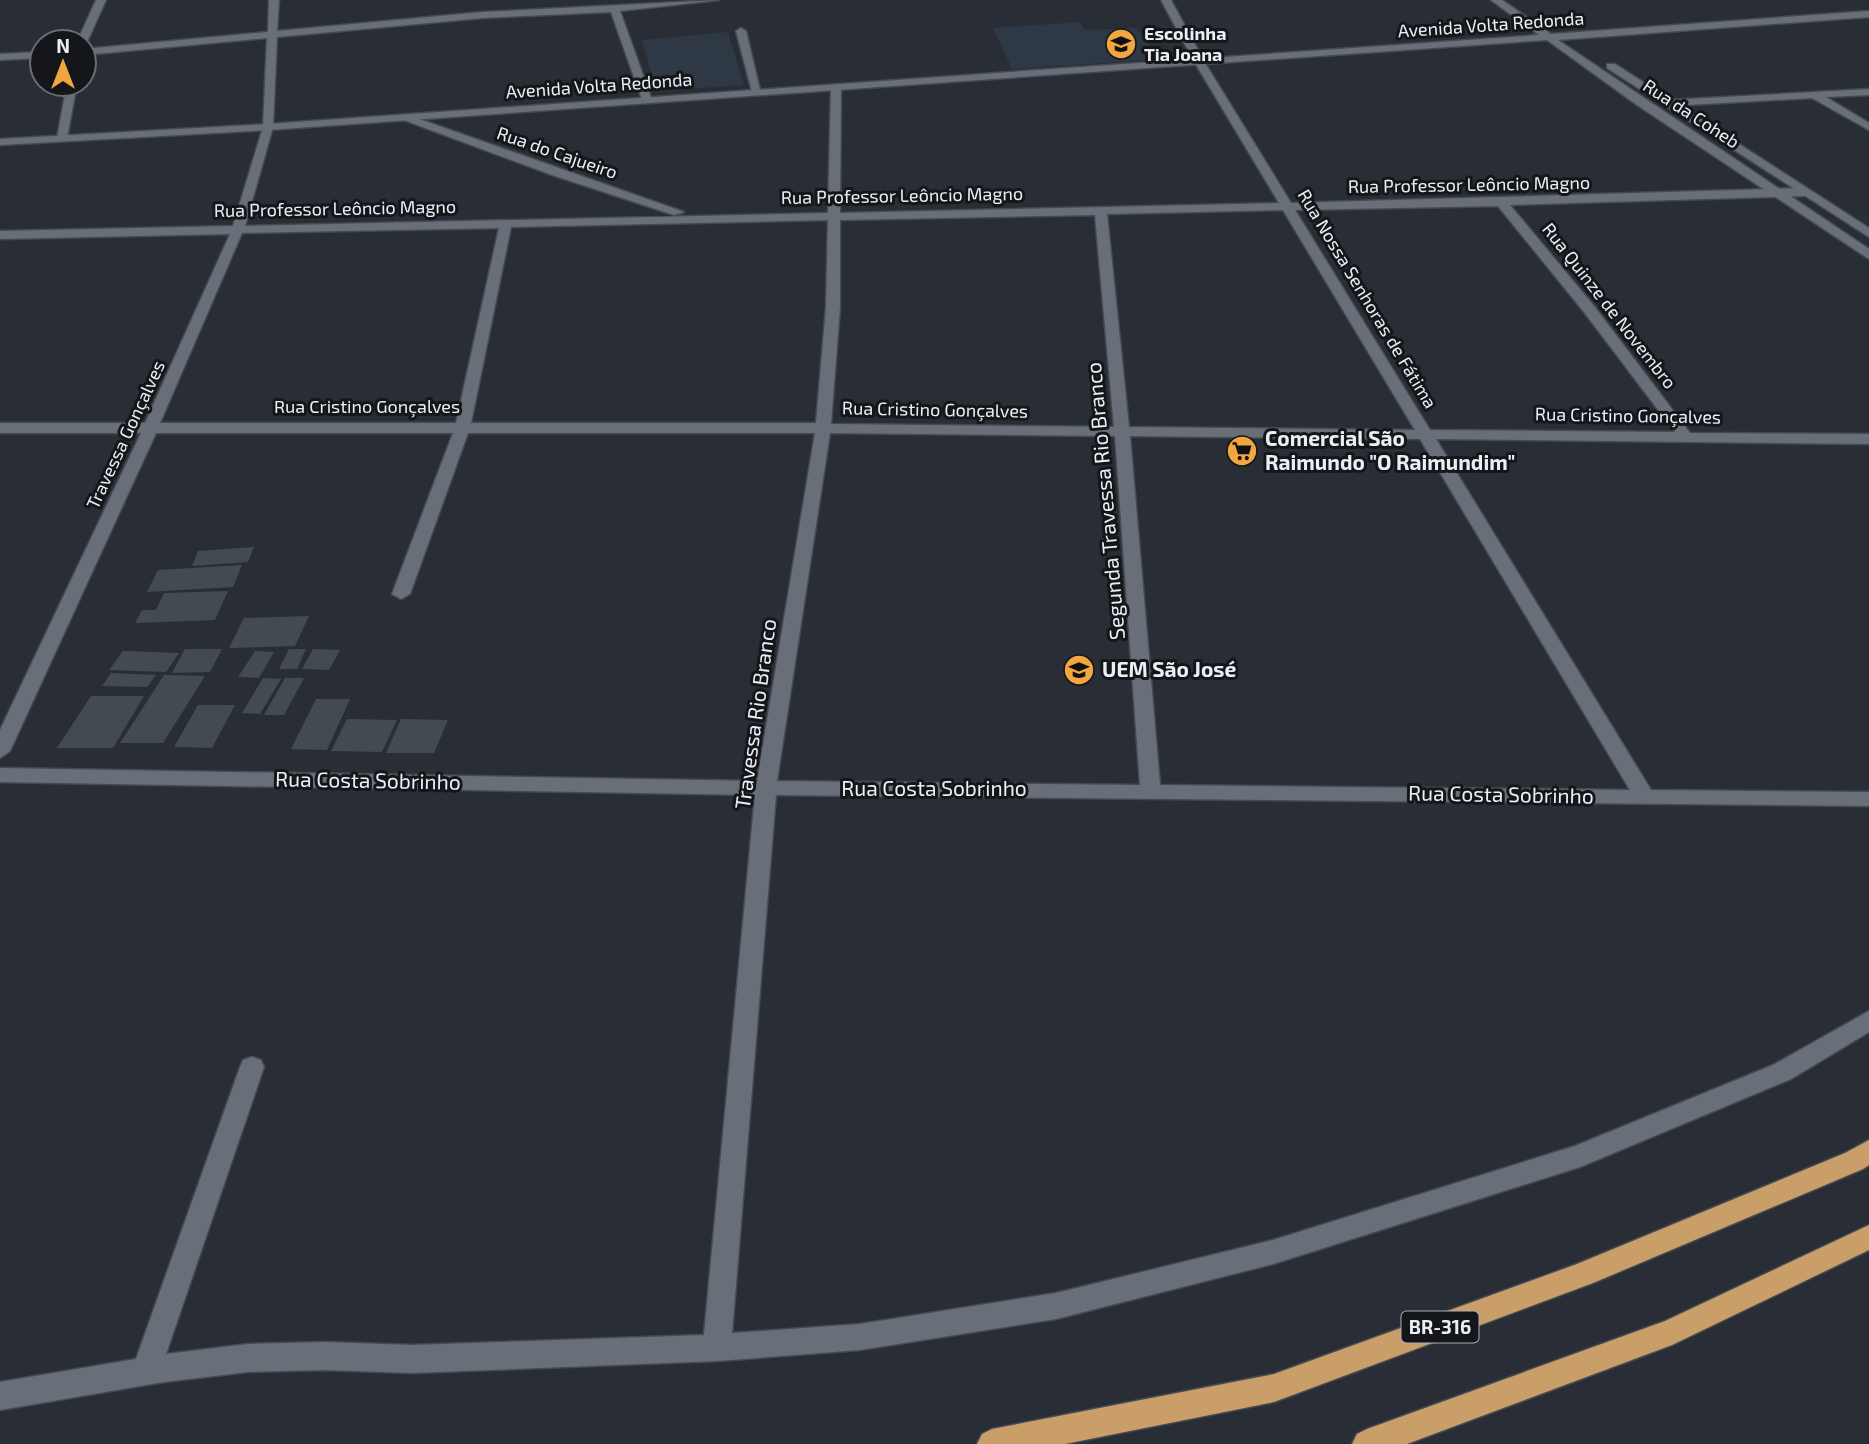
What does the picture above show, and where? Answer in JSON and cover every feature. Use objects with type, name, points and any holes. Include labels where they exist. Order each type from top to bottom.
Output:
[{"type":"highway","name":"BR-316","points":[[992,1444],[1274,1388],[1583,1274],[1854,1161],[1869,1151]]},
{"type":"highway","points":[[1367,1444],[1672,1332],[1869,1237]]},
{"type":"street","points":[[88,28],[101,0]]},
{"type":"street","points":[[268,127],[274,0]]},
{"type":"street","points":[[98,51],[271,35],[480,11],[615,9],[714,0]]},
{"type":"street","name":"Rua Nossa Senhoras de Fátima","points":[[1166,0],[1200,63],[1645,797]]},
{"type":"street","name":"Rua da Coheb","points":[[1496,0],[1669,103],[1869,233]]},
{"type":"street","name":"Rua da Coheb","points":[[1513,0],[1561,40],[1869,255]]},
{"type":"street","points":[[615,9],[647,100]]},
{"type":"street","name":"Avenida Volta Redonda","points":[[0,142],[268,127],[1561,40],[1869,16]]},
{"type":"street","points":[[741,31],[757,93]]},
{"type":"street","points":[[0,57],[28,56]]},
{"type":"street","name":"Travessa Rio Branco","points":[[717,1348],[766,788],[823,428],[833,307],[836,87]]},
{"type":"street","points":[[1669,103],[1869,92]]},
{"type":"street","points":[[1811,94],[1869,127]]},
{"type":"street","points":[[62,138],[69,98]]},
{"type":"street","name":"Rua do Cajueiro","points":[[405,117],[556,173],[700,218]]},
{"type":"street","name":"Travessa Gonçalves","points":[[0,751],[151,428],[238,229],[268,127]]},
{"type":"street","name":"Rua Professor Leôncio Magno","points":[[0,235],[1501,202],[1805,192]]},
{"type":"street","name":"Rua Quinze de Novembro","points":[[1501,202],[1589,309],[1685,436]]},
{"type":"street","name":"Segunda Travessa Rio Branco","points":[[1100,209],[1122,431],[1150,789]]},
{"type":"street","points":[[401,594],[463,426],[506,223]]},
{"type":"street","name":"Rua Cristino Gonçalves","points":[[0,428],[823,428],[1869,439]]},
{"type":"street","name":"Rua Costa Sobrinho","points":[[0,775],[766,788],[1150,789],[1869,799]]},
{"type":"street","points":[[0,1396],[146,1371],[248,1358],[325,1356],[412,1359],[717,1348],[860,1336],[1056,1306],[1273,1252],[1580,1156],[1782,1072],[1869,1020]]},
{"type":"street","points":[[146,1371],[252,1067]]},
{"type":"shaded area","points":[[1080,22],[1085,30],[1136,28],[1161,59],[1012,69],[993,28]]},
{"type":"shaded area","points":[[728,32],[744,85],[656,91],[642,40]]},
{"type":"building","points":[[254,547],[248,562],[192,566],[198,551]]},
{"type":"building","points":[[242,565],[233,587],[147,592],[158,570]]},
{"type":"building","points":[[228,591],[215,620],[135,623],[142,610],[156,610],[164,593]]},
{"type":"building","points":[[309,616],[295,646],[229,648],[244,618]]},
{"type":"building","points":[[185,649],[222,649],[210,672],[172,673]]},
{"type":"building","points":[[289,649],[306,649],[297,669],[279,669]]},
{"type":"building","points":[[313,649],[340,650],[329,670],[302,669]]},
{"type":"building","points":[[123,651],[179,653],[166,672],[109,670]]},
{"type":"building","points":[[255,651],[274,652],[259,678],[238,677]]},
{"type":"building","points":[[111,673],[156,675],[147,687],[102,686]]},
{"type":"building","points":[[164,675],[205,676],[163,743],[120,743]]},
{"type":"building","points":[[263,678],[281,679],[260,714],[242,713]]},
{"type":"building","points":[[285,678],[304,678],[284,715],[264,715]]},
{"type":"building","points":[[91,696],[144,696],[113,748],[57,748]]},
{"type":"building","points":[[316,699],[350,699],[327,750],[291,749]]},
{"type":"building","points":[[198,705],[235,705],[212,748],[174,747]]},
{"type":"building","points":[[347,719],[397,720],[382,752],[331,751]]},
{"type":"building","points":[[401,719],[448,720],[434,753],[386,753]]},
{"type":"place","name":"Escolinha Tia Joana","points":[[1121,44]]},
{"type":"place","name":"Comercial São Raimundo \"O Raimundim\"","points":[[1242,451]]},
{"type":"place","name":"UEM São José","points":[[1079,670]]}]
